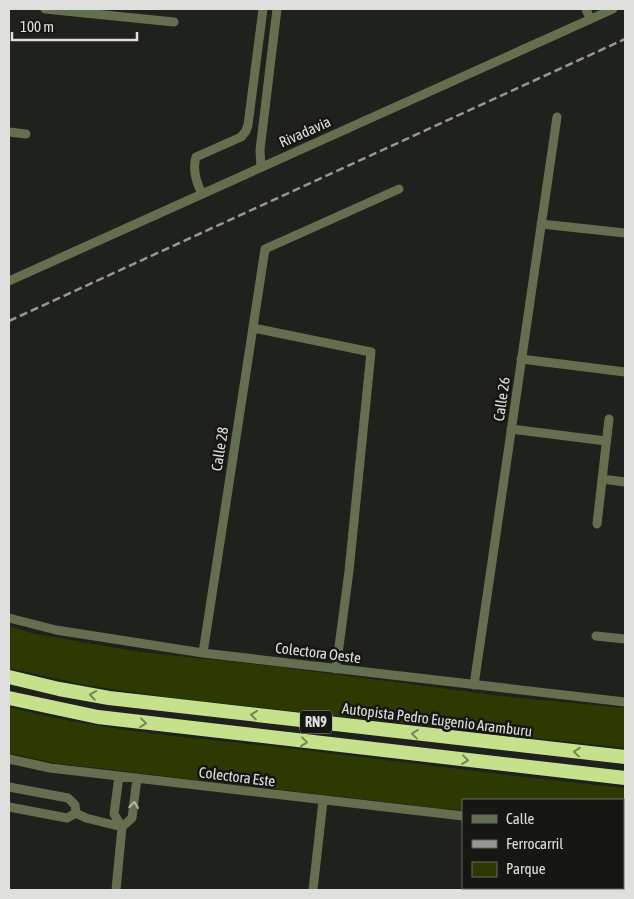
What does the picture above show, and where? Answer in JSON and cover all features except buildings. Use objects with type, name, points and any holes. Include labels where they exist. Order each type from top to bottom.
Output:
[{"type":"highway","name":"Autopista Pedro Eugenio Aramburu","points":[[9,677],[59,690],[109,698],[625,757]]},
{"type":"highway","name":"RN9","points":[[9,698],[73,713],[125,720],[625,778]]},
{"type":"street","points":[[44,9],[174,22]]},
{"type":"street","points":[[202,194],[194,175],[196,157],[241,137],[248,125],[263,9]]},
{"type":"street","points":[[261,167],[260,150],[277,9]]},
{"type":"street","points":[[586,9],[590,19]]},
{"type":"street","name":"Rivadavia","points":[[9,281],[613,9]]},
{"type":"street","name":"Calle 26","points":[[474,685],[556,116]]},
{"type":"street","points":[[9,132],[26,134]]},
{"type":"street","name":"Calle 28","points":[[203,653],[265,249],[399,189]]},
{"type":"street","points":[[541,224],[625,233]]},
{"type":"street","points":[[252,328],[372,352],[349,571],[336,669]]},
{"type":"street","points":[[521,359],[625,372]]},
{"type":"street","points":[[597,524],[609,419]]},
{"type":"street","points":[[511,428],[606,441]]},
{"type":"street","points":[[602,479],[625,482]]},
{"type":"street","name":"Colectora Oeste","points":[[9,618],[56,630],[203,653],[625,702]]},
{"type":"street","points":[[596,636],[625,640]]},
{"type":"street","name":"Colectora Este","points":[[9,758],[50,768],[462,816]]},
{"type":"street","points":[[116,890],[122,827],[114,814],[119,776]]},
{"type":"street","points":[[122,827],[132,818],[137,778]]},
{"type":"street","points":[[9,786],[68,798],[76,804],[76,813]]},
{"type":"street","points":[[313,890],[323,801]]},
{"type":"street","points":[[9,807],[67,818],[76,813]]},
{"type":"street","points":[[76,813],[86,818],[122,827]]},
{"type":"green space","points":[[9,626],[35,634],[141,652],[279,667],[501,696],[625,708],[625,748],[166,697],[85,685],[9,668]]},
{"type":"green space","points":[[9,707],[86,724],[125,730],[625,788],[625,827],[624,799],[462,799],[462,811],[54,763],[9,753]]},
{"type":"green space","points":[[624,844],[625,890],[602,890],[624,889]]},
{"type":"railway","points":[[9,321],[625,39]]}]
